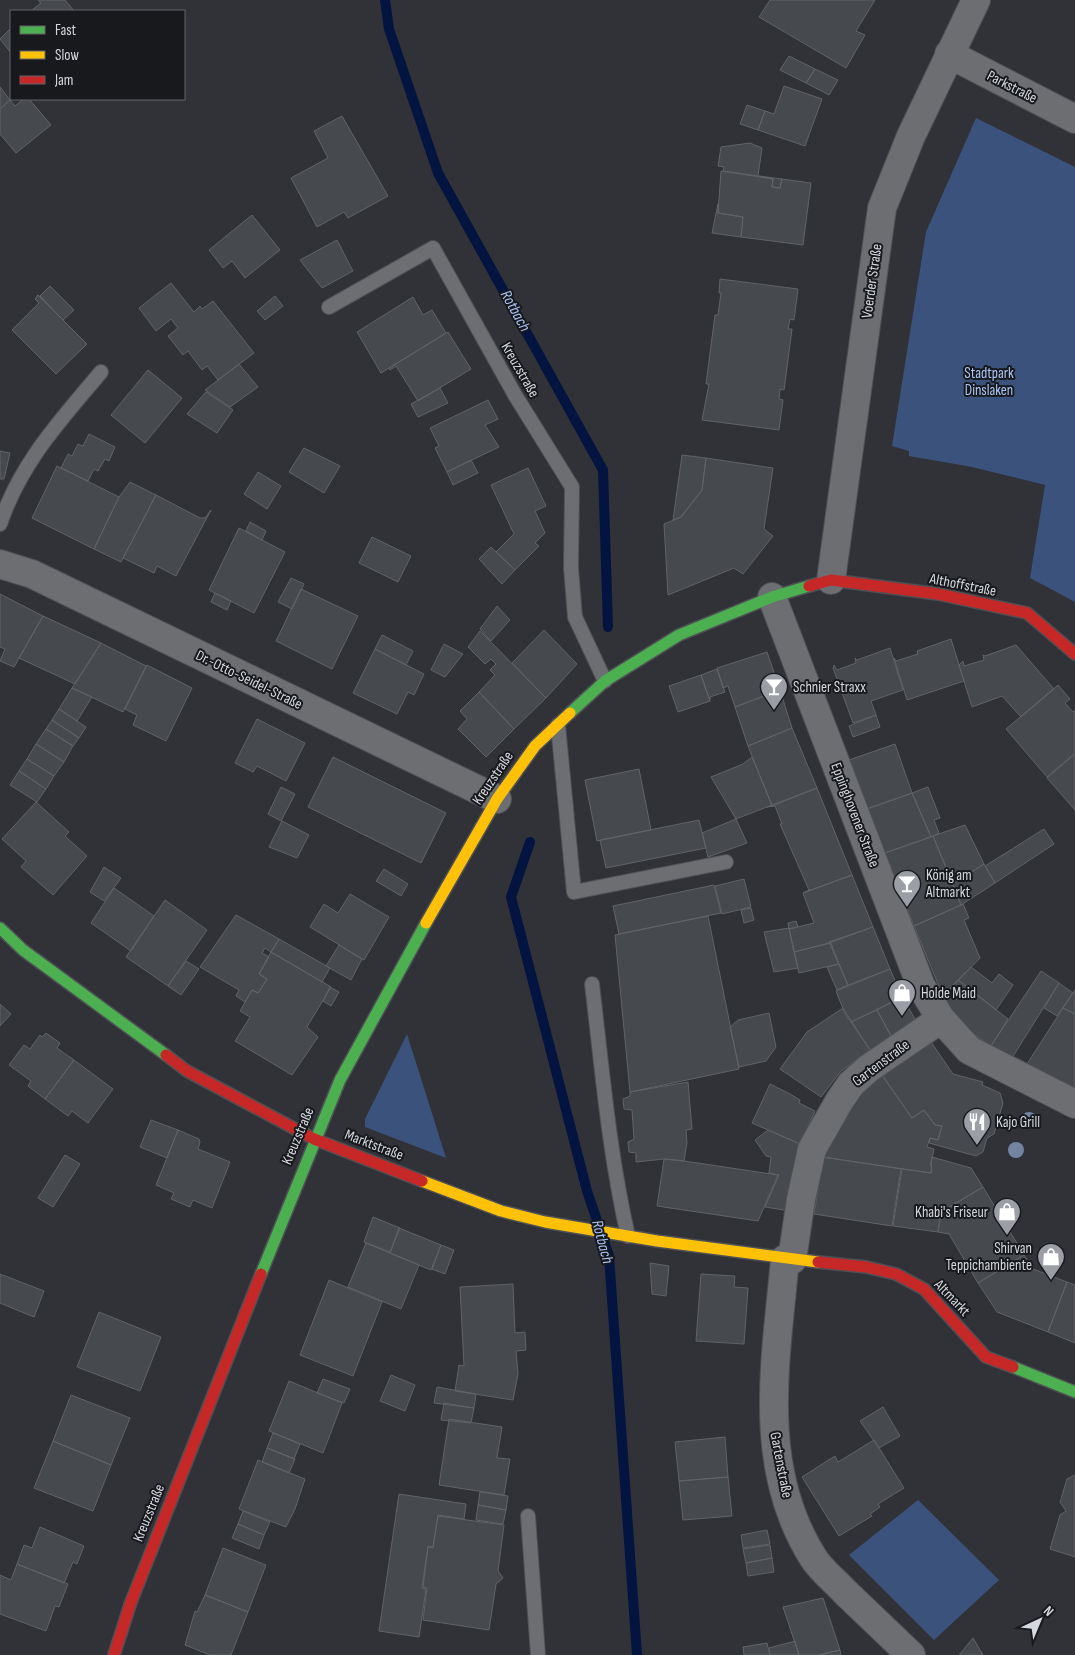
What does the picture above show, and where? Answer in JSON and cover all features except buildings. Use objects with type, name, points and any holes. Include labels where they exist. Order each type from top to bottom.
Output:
[{"type":"street","name":"Voerder Straße","points":[[831,580],[882,208],[910,136],[976,0]]},
{"type":"street","name":"Parkstraße","points":[[949,54],[1075,119]]},
{"type":"street","name":"Dr.-Otto-Seidel-Straße","points":[[0,564],[32,574],[497,799]]},
{"type":"street","name":"Kreuzstraße","points":[[114,1655],[135,1593],[314,1138],[340,1080],[422,926],[497,799],[535,746],[605,681],[679,635],[772,597],[831,580]]},
{"type":"street","name":"Althoffstraße","points":[[831,580],[938,594],[1027,614],[1075,654]]},
{"type":"street","name":"Eppinghovener Straße","points":[[772,597],[921,986],[941,1019],[969,1050],[1075,1104]]},
{"type":"street","name":"Marktstraße","points":[[0,928],[22,950],[187,1071],[314,1138],[502,1210],[623,1235],[789,1259]]},
{"type":"street","name":"Gartenstraße","points":[[911,1655],[814,1559],[786,1498],[777,1463],[773,1426],[773,1373],[789,1259],[812,1149],[851,1084],[869,1068],[941,1019]]},
{"type":"street","name":"Altmarkt","points":[[789,1259],[866,1267],[896,1274],[924,1289],[986,1357],[1075,1392]]},
{"type":"lane","name":"Kreuzstraße","points":[[329,307],[433,248],[515,396],[572,487],[571,568],[574,617],[605,681]]},
{"type":"lane","points":[[0,524],[11,492],[23,470],[100,372]]},
{"type":"lane","points":[[558,724],[574,892],[726,862]]},
{"type":"lane","points":[[592,984],[623,1235]]},
{"type":"lane","points":[[528,1516],[538,1655]]},
{"type":"green space","name":"Stadtpark Dinslaken","points":[[976,118],[1075,167],[1075,602],[1030,578],[1045,485],[972,467],[909,456],[909,451],[892,446],[926,232]]},
{"type":"green space","points":[[407,1034],[446,1158],[365,1127],[365,1119]]},
{"type":"green space","points":[[918,1500],[999,1580],[934,1640],[849,1555]]},
{"type":"waterway","name":"Rotbach","points":[[385,0],[389,29],[438,173],[603,470],[608,627]]},
{"type":"waterway","name":"Rotbach","points":[[530,842],[511,897],[587,1191],[609,1256],[637,1655]]},
{"type":"traffic: fast","points":[[570,713],[605,681],[679,635],[772,597],[809,586]]},
{"type":"traffic: fast","points":[[261,1274],[340,1080],[426,923]]},
{"type":"traffic: fast","points":[[0,928],[23,950],[166,1055]]},
{"type":"traffic: fast","points":[[1013,1367],[1075,1392]]},
{"type":"traffic: slow","points":[[426,923],[497,799],[535,746],[570,713]]},
{"type":"traffic: slow","points":[[422,1181],[501,1211],[545,1222],[657,1241],[818,1262]]},
{"type":"traffic: jam","points":[[809,586],[831,580],[938,594],[1027,613],[1075,654]]},
{"type":"traffic: jam","points":[[166,1055],[187,1071],[314,1139],[422,1181]]},
{"type":"traffic: jam","points":[[818,1262],[866,1267],[896,1274],[924,1289],[986,1357],[1013,1367]]},
{"type":"traffic: jam","points":[[114,1655],[131,1602],[261,1274]]},
{"type":"place","name":"Schnier Straxx","points":[[774,711]]},
{"type":"place","name":"König am Altmarkt","points":[[907,908]]},
{"type":"place","name":"Holde Maid","points":[[902,1017]]},
{"type":"place","name":"Kajo Grill","points":[[977,1146]]},
{"type":"place","name":"Khabi's Friseur","points":[[1007,1236]]},
{"type":"place","name":"Shirvan Teppichambiente","points":[[1051,1281]]}]
